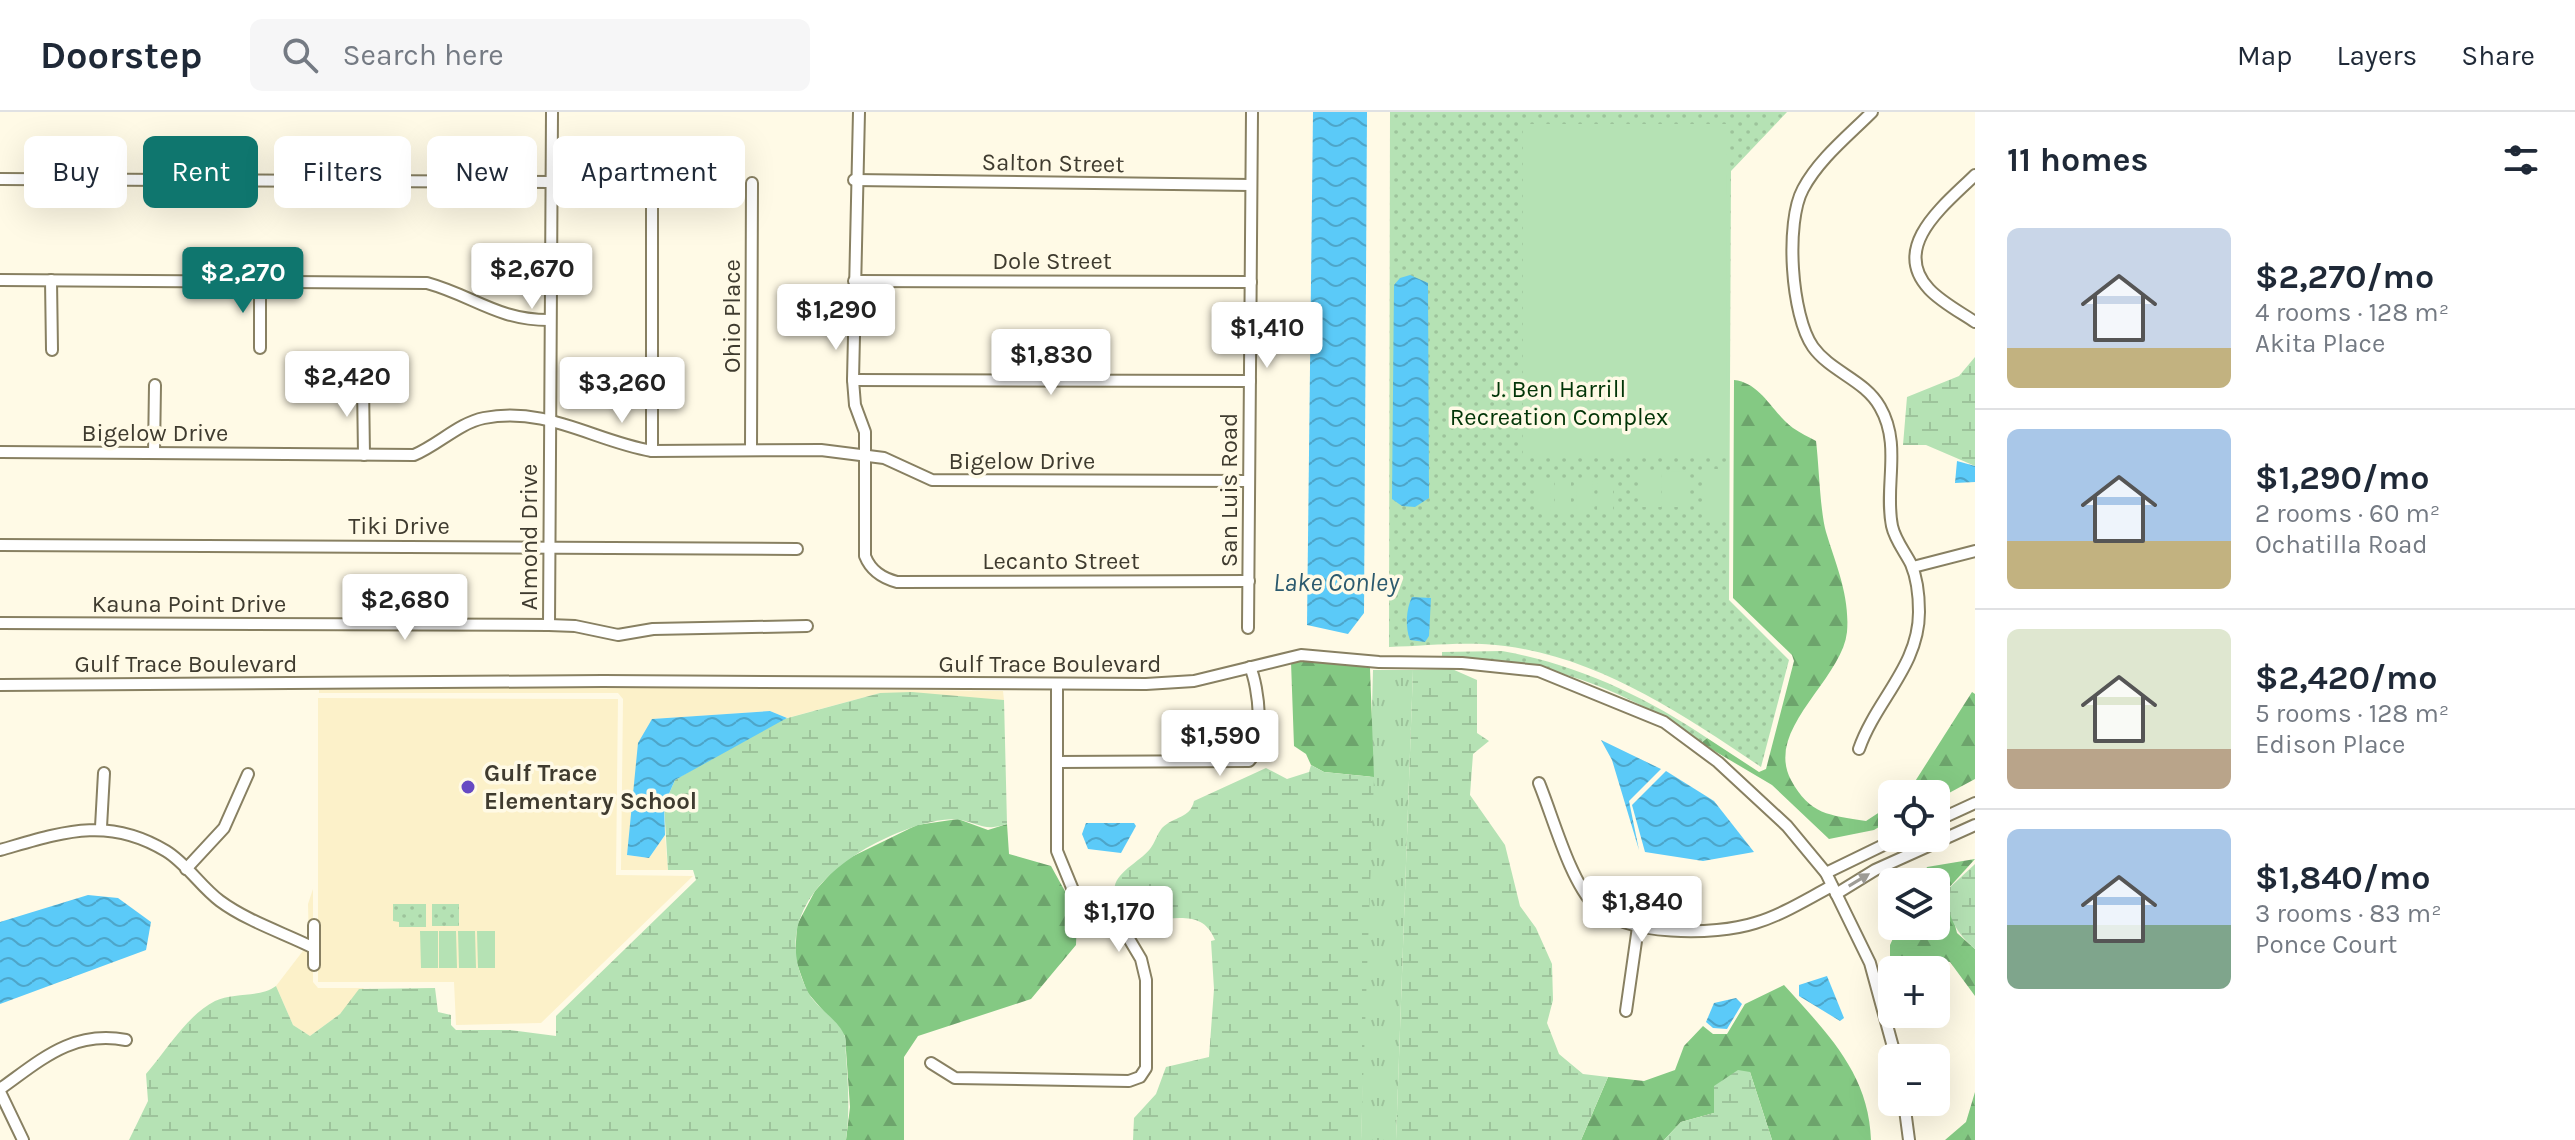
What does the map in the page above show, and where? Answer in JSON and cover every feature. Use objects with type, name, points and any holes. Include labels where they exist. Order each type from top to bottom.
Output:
[{"type":"street","name":"Almond Drive","points":[[549,625],[552,112]]},
{"type":"street","points":[[859,112],[854,180],[853,380],[855,405],[865,432],[866,458]]},
{"type":"street","name":"San Luis Road","points":[[1248,628],[1252,112]]},
{"type":"street","points":[[1859,749],[1868,723],[1901,677],[1914,647],[1919,612],[1913,567],[1891,524],[1892,444],[1886,418],[1870,392],[1815,351],[1801,328],[1794,296],[1795,219],[1801,193],[1815,170],[1872,112]]},
{"type":"street","points":[[1975,175],[1923,229],[1916,250],[1919,272],[1930,290],[1975,322]]},
{"type":"street","points":[[0,179],[550,182]]},
{"type":"street","name":"Salton Street","points":[[854,180],[1251,185]]},
{"type":"street","name":"Ohio Place","points":[[751,448],[752,183]]},
{"type":"street","points":[[652,208],[652,451]]},
{"type":"street","points":[[0,280],[427,283],[453,290],[496,313],[519,320],[549,320]]},
{"type":"street","points":[[51,280],[52,350]]},
{"type":"street","points":[[260,281],[260,348]]},
{"type":"street","name":"Dole Street","points":[[854,281],[1251,282]]},
{"type":"street","points":[[853,380],[1250,381]]},
{"type":"street","points":[[363,384],[364,455]]},
{"type":"street","points":[[154,453],[155,385]]},
{"type":"street","name":"Bigelow Drive","points":[[0,452],[414,455],[484,418],[572,424],[629,447],[652,451],[751,448],[821,450],[884,458],[932,480],[1249,481]]},
{"type":"street","name":"Lecanto Street","points":[[866,458],[865,556],[876,572],[897,582],[1249,581]]},
{"type":"street","name":"Tiki Drive","points":[[0,545],[797,549]]},
{"type":"street","points":[[1913,567],[1975,551]]},
{"type":"street","name":"Kauna Point Drive","points":[[0,623],[549,625],[575,626],[618,635],[653,629],[807,626]]},
{"type":"street","name":"Gulf Trace Boulevard","points":[[0,685],[615,681],[1057,686],[1170,683],[1279,658],[1326,655],[1379,662],[1462,663],[1539,671],[1664,722],[1718,762],[1787,826],[1826,873],[1870,963],[1892,1044]]},
{"type":"street","points":[[1058,762],[1249,761],[1257,747],[1257,687],[1250,667]]},
{"type":"street","points":[[931,1063],[955,1078],[1129,1081],[1140,1077],[1146,1068],[1146,980],[1141,959],[1122,927],[1086,905],[1073,890],[1057,851],[1057,686]]},
{"type":"street","points":[[101,827],[104,773]]},
{"type":"street","points":[[186,869],[224,828],[248,774]]},
{"type":"street","points":[[1539,783],[1580,883],[1594,905],[1615,919],[1638,927],[1723,930],[1755,924],[1975,825]]},
{"type":"street","points":[[1950,815],[1975,803]]},
{"type":"street","points":[[0,850],[58,834],[101,827],[167,851],[221,902],[314,948]]},
{"type":"street","points":[[1826,873],[1878,848]]},
{"type":"street","points":[[314,925],[314,965]]},
{"type":"street","points":[[1626,1011],[1638,927]]},
{"type":"street","points":[[23,1140],[0,1090],[58,1048],[101,1035],[126,1040]]},
{"type":"street","points":[[1906,1116],[1909,1140]]},
{"type":"shaded area","points":[[603,687],[1003,691],[1004,700],[880,693],[787,718],[770,711],[652,719],[627,855],[649,858],[665,835],[668,870],[621,870],[623,699],[618,693],[319,693],[319,689]]},
{"type":"shaded area","name":"Gulf Trace Elementary School","points":[[318,698],[618,699],[616,875],[693,876],[541,1023],[456,1025],[454,982],[318,982]]},
{"type":"shaded area","points":[[313,889],[313,982],[318,988],[364,988],[340,1014],[310,1036],[293,1025],[276,986],[309,943],[308,904]]},
{"type":"green space","name":"J. Ben Harrill Recreation Complex","points":[[1390,112],[1787,112],[1731,171],[1729,600],[1789,660],[1761,767],[1671,709],[1574,663],[1505,646],[1389,647]]},
{"type":"green space","points":[[1523,124],[1727,124],[1726,456],[1523,456]]},
{"type":"green space","points":[[1975,357],[1975,466],[1926,445],[1903,445],[1907,397],[1959,376]]},
{"type":"green space","points":[[1734,380],[1752,387],[1786,422],[1816,441],[1824,523],[1846,606],[1847,632],[1842,650],[1796,723],[1788,742],[1785,761],[1791,780],[1813,807],[1831,815],[1866,821],[1878,813],[1878,828],[1829,839],[1772,785],[1701,743],[1707,738],[1759,772],[1766,769],[1794,661],[1792,655],[1733,598]]},
{"type":"green space","points":[[1706,469],[1728,469],[1728,519],[1706,519]]},
{"type":"green space","points":[[1640,471],[1662,471],[1661,507],[1640,507]]},
{"type":"green space","points":[[1665,471],[1687,472],[1687,507],[1665,507]]},
{"type":"green space","points":[[1535,478],[1551,478],[1550,512],[1535,512]]},
{"type":"green space","points":[[1555,478],[1571,478],[1571,512],[1555,512]]},
{"type":"green space","points":[[1577,478],[1593,478],[1592,512],[1576,512]]},
{"type":"green space","points":[[1598,478],[1613,478],[1613,512],[1597,512]]},
{"type":"green space","points":[[1502,651],[1557,664],[1609,684],[1634,695],[1707,738],[1701,743],[1642,706],[1579,679],[1511,662],[1442,658],[1442,652]]},
{"type":"green space","points":[[1326,660],[1370,668],[1374,777],[1324,772],[1311,765],[1306,754],[1294,746],[1291,662]]},
{"type":"green space","points":[[1452,669],[1477,680],[1477,733],[1489,741],[1473,754],[1470,795],[1505,845],[1520,906],[1536,928],[1552,964],[1553,1000],[1547,1023],[1559,1054],[1583,1074],[1608,1077],[1581,1140],[1396,1140],[1413,670]]},
{"type":"green space","points":[[1373,670],[1413,670],[1396,1140],[1361,1140]]},
{"type":"green space","points":[[912,692],[1004,700],[1007,824],[988,827],[956,819],[918,825],[862,851],[838,868],[819,887],[804,909],[797,933],[797,960],[807,990],[838,1025],[846,1039],[846,1140],[129,1140],[148,1101],[146,1074],[195,1015],[222,998],[262,992],[276,986],[293,1025],[310,1036],[340,1014],[359,989],[435,988],[438,1012],[451,1015],[451,1025],[456,1030],[510,1030],[556,1036],[556,1016],[696,880],[693,870],[668,870],[664,805],[675,780],[773,722],[880,693]]},
{"type":"green space","points":[[1972,692],[1975,694],[1975,779],[1950,792],[1950,780],[1916,780]]},
{"type":"green space","points":[[1311,765],[1324,772],[1374,777],[1361,1140],[1133,1140],[1134,1118],[1156,1094],[1166,1067],[1209,1057],[1214,989],[1211,941],[1215,940],[1207,927],[1197,920],[1146,919],[1133,915],[1116,897],[1117,881],[1150,849],[1162,828],[1189,811],[1194,801],[1266,768],[1287,779],[1309,772]]},
{"type":"green space","points":[[958,819],[988,830],[1007,824],[1009,854],[1051,866],[1077,913],[1076,945],[1031,999],[918,1036],[904,1057],[904,1140],[846,1140],[850,1107],[845,1036],[807,992],[795,958],[797,925],[815,891],[841,862],[917,825]]},
{"type":"green space","points":[[1975,859],[1950,887],[1950,868],[1927,867]]},
{"type":"green space","points":[[1975,864],[1975,949],[1954,923],[1950,913],[1950,887]]},
{"type":"green space","points":[[393,904],[426,904],[426,927],[399,927],[399,922],[393,921]]},
{"type":"green space","points":[[432,904],[459,904],[459,926],[432,926]]},
{"type":"green space","points":[[1950,906],[1957,933],[1975,949],[1975,996],[1950,962],[1950,956],[1890,956],[1892,940],[1950,940]]},
{"type":"green space","points":[[420,931],[438,931],[438,968],[421,968]]},
{"type":"green space","points":[[439,931],[456,931],[457,968],[439,968]]},
{"type":"green space","points":[[458,931],[475,931],[476,968],[459,968]]},
{"type":"green space","points":[[477,931],[495,931],[495,968],[478,968]]},
{"type":"green space","points":[[1784,985],[1829,1037],[1854,1074],[1868,1116],[1871,1140],[1772,1140],[1750,1072],[1714,1113],[1681,1122],[1664,1140],[1581,1140],[1608,1077],[1644,1081],[1675,1070],[1684,1046],[1703,1026],[1713,1034],[1727,1034],[1745,1004]]},
{"type":"green space","points":[[1738,1070],[1750,1072],[1772,1140],[1664,1140],[1681,1122],[1714,1113],[1714,1086]]},
{"type":"green space","points":[[1975,1092],[1975,1140],[1945,1140],[1966,1122]]},
{"type":"water","name":"Lake Conley","points":[[1313,112],[1367,112],[1364,613],[1348,634],[1307,625]]},
{"type":"water","points":[[1410,275],[1428,283],[1429,498],[1415,507],[1402,506],[1392,499],[1394,285],[1400,278]]},
{"type":"water","points":[[1957,461],[1975,466],[1975,482],[1955,483]]},
{"type":"water","points":[[1412,597],[1431,598],[1429,636],[1425,642],[1410,640],[1408,635],[1407,612]]},
{"type":"water","points":[[770,711],[787,718],[675,780],[664,805],[665,835],[649,858],[627,855],[638,743],[652,719]]},
{"type":"water","points":[[1601,740],[1661,769],[1629,801],[1639,850],[1612,760]]},
{"type":"water","points":[[1666,771],[1714,801],[1754,852],[1703,861],[1645,852],[1632,805]]},
{"type":"water","points":[[1086,823],[1134,823],[1136,826],[1121,853],[1088,849],[1082,834]]},
{"type":"water","points":[[88,895],[118,898],[151,922],[146,950],[0,1004],[0,922]]},
{"type":"water","points":[[1827,976],[1844,1018],[1840,1021],[1799,996],[1799,985]]},
{"type":"water","points":[[1736,998],[1742,1004],[1727,1029],[1713,1028],[1706,1022],[1714,1003]]},
{"type":"place","name":"Gulf Trace Elementary School","points":[[468,787]]}]
